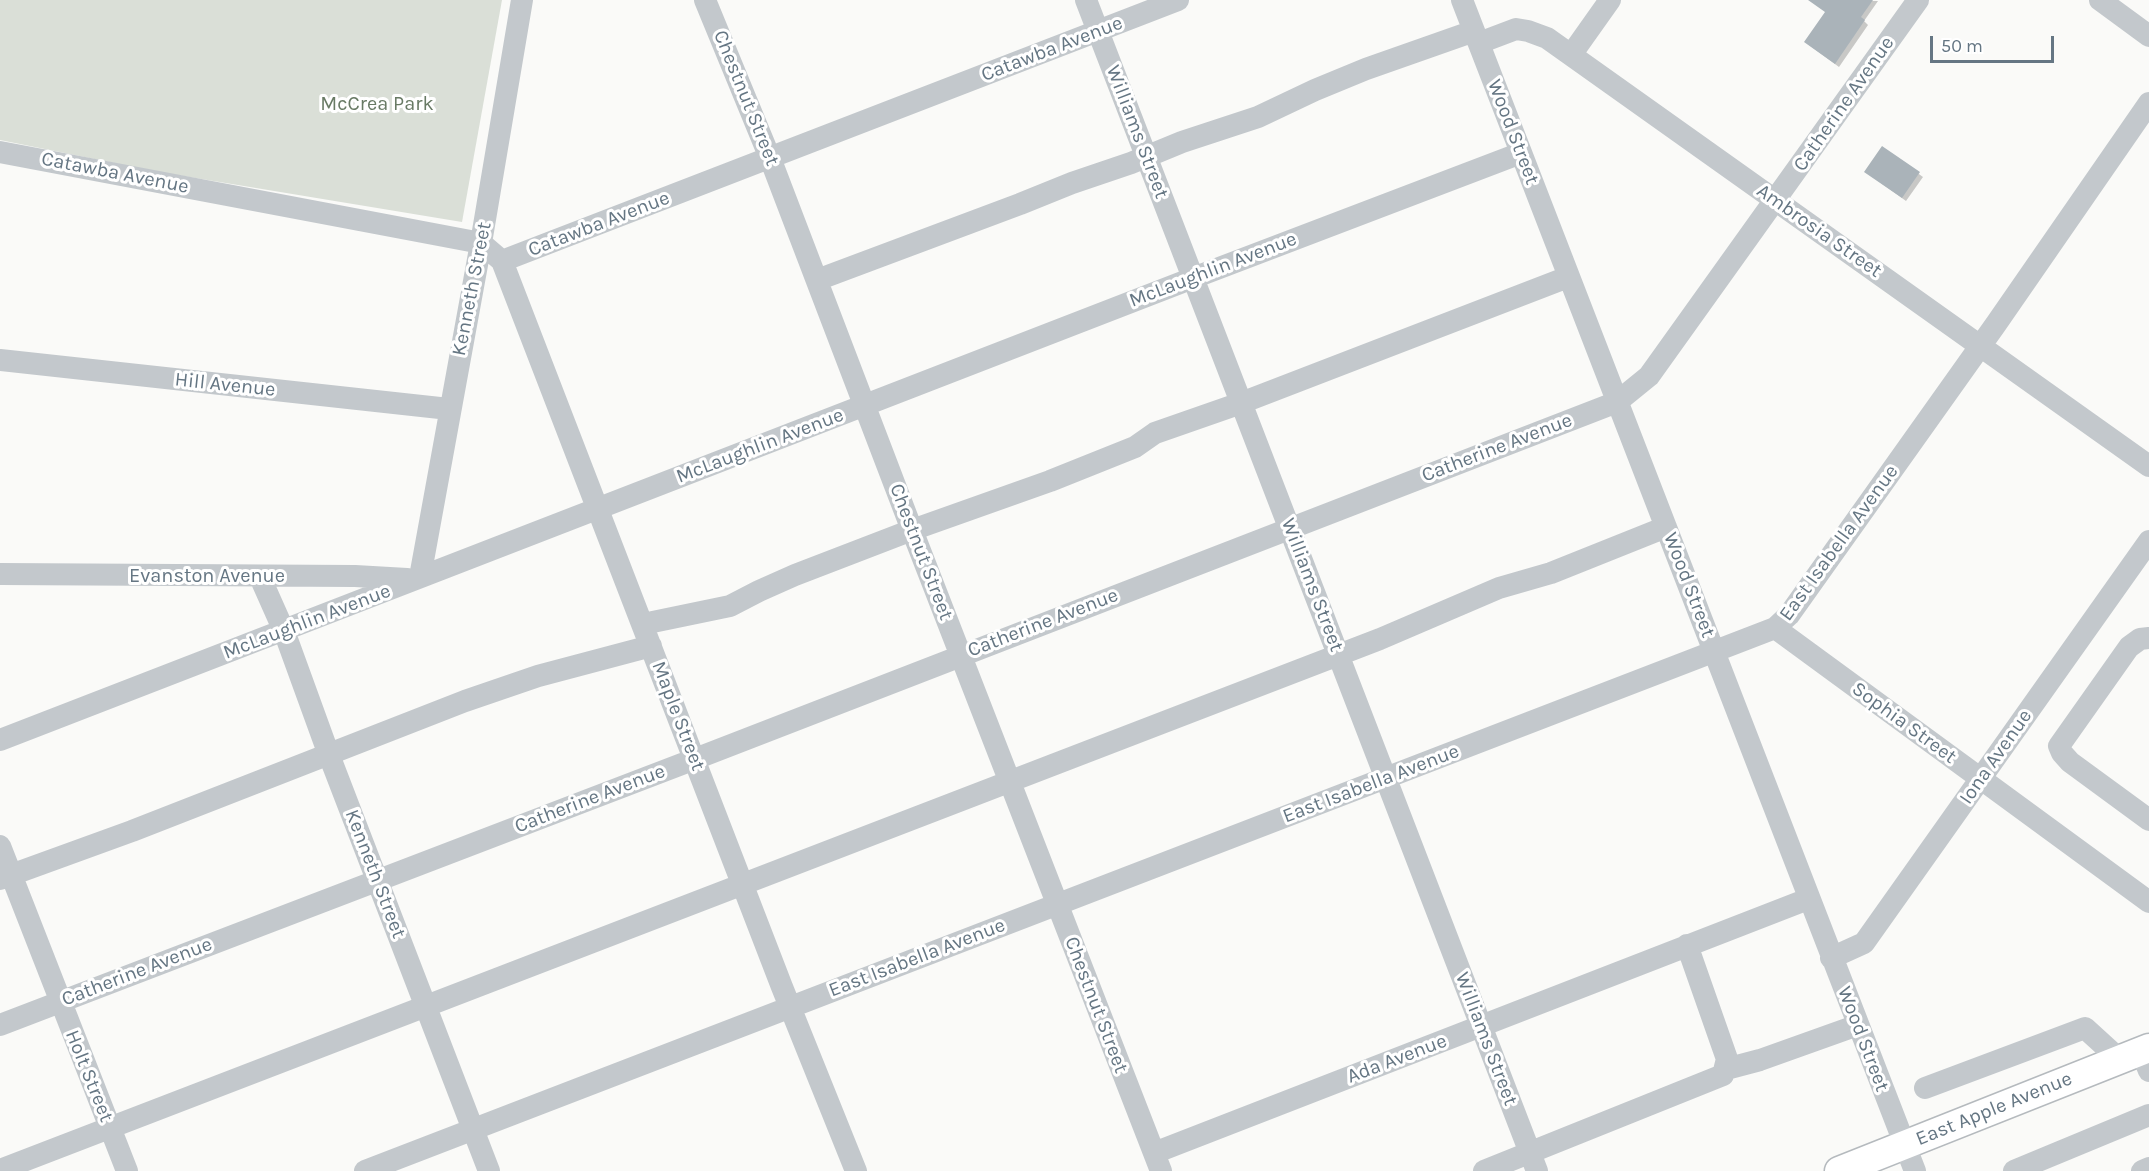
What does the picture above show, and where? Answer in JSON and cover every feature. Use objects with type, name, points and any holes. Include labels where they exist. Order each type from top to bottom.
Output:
[{"type":"main road","name":"East Apple Avenue","points":[[1839,1171],[2139,1057]]},
{"type":"street","name":"Kenneth Street","points":[[417,579],[481,243],[522,0]]},
{"type":"street","name":"Chestnut Street","points":[[705,0],[770,158],[1157,1162]]},
{"type":"street","name":"Williams Street","points":[[1086,0],[1533,1162]]},
{"type":"street","name":"Catawba Avenue","points":[[0,152],[481,243],[502,261],[1178,0]]},
{"type":"street","name":"Wood Street","points":[[1462,0],[1915,1171]]},
{"type":"street","points":[[1571,55],[1610,0]]},
{"type":"street","name":"Catherine Avenue","points":[[0,1025],[1617,402],[1649,376],[1918,0]]},
{"type":"street","points":[[2100,0],[2149,36]]},
{"type":"street","name":"Ambrosia Street","points":[[817,280],[1182,142],[1258,117],[1366,69],[1476,37],[1516,29],[1547,38],[2149,466]]},
{"type":"street","name":"East Isabella Avenue","points":[[365,1171],[1774,628],[1789,615],[2149,103]]},
{"type":"street","name":"McLaughlin Avenue","points":[[0,740],[1521,153]]},
{"type":"street","name":"Maple Street","points":[[502,261],[742,883],[856,1171]]},
{"type":"street","points":[[643,624],[730,606],[759,591],[912,530],[1050,481],[1135,447],[1155,433],[1241,403],[1568,277]]},
{"type":"street","name":"Hill Avenue","points":[[0,360],[449,410]]},
{"type":"street","points":[[0,1170],[1380,639],[1498,588],[1551,573],[1666,527]]},
{"type":"street","name":"Iona Avenue","points":[[1831,958],[1863,943],[2149,541]]},
{"type":"street","name":"Evanston Avenue","points":[[0,574],[355,576],[417,579]]},
{"type":"street","name":"Kenneth Street","points":[[260,577],[284,631],[329,755],[489,1171]]},
{"type":"street","name":"Sophia Street","points":[[1774,628],[2149,902]]},
{"type":"street","points":[[2146,814],[2070,762],[2059,746],[2128,647],[2139,639],[2149,638]]},
{"type":"street","points":[[6,876],[132,831],[475,698],[538,676],[651,646]]},
{"type":"street","name":"Holt Street","points":[[0,846],[6,876],[60,1002],[127,1171]]},
{"type":"street","name":"Ada Avenue","points":[[1157,1162],[1481,1026],[1808,899]]},
{"type":"street","points":[[1484,1171],[1533,1162],[1723,1075],[1727,1059],[1687,945]]},
{"type":"street","points":[[1726,1069],[1760,1060],[1858,1025]]},
{"type":"street","points":[[1926,1088],[2085,1028],[2139,1057]]},
{"type":"street","points":[[2014,1171],[2149,1115]]},
{"type":"street","points":[[2142,1171],[2149,1168]]},
{"type":"green space","name":"McCrea Park","points":[[0,0],[502,0],[462,222],[159,172],[0,140]]},
{"type":"building","points":[[1808,0],[1873,0],[1861,17],[1865,20],[1835,64],[1804,42],[1825,12]]},
{"type":"building","points":[[1882,146],[1920,172],[1902,198],[1864,172]]}]
